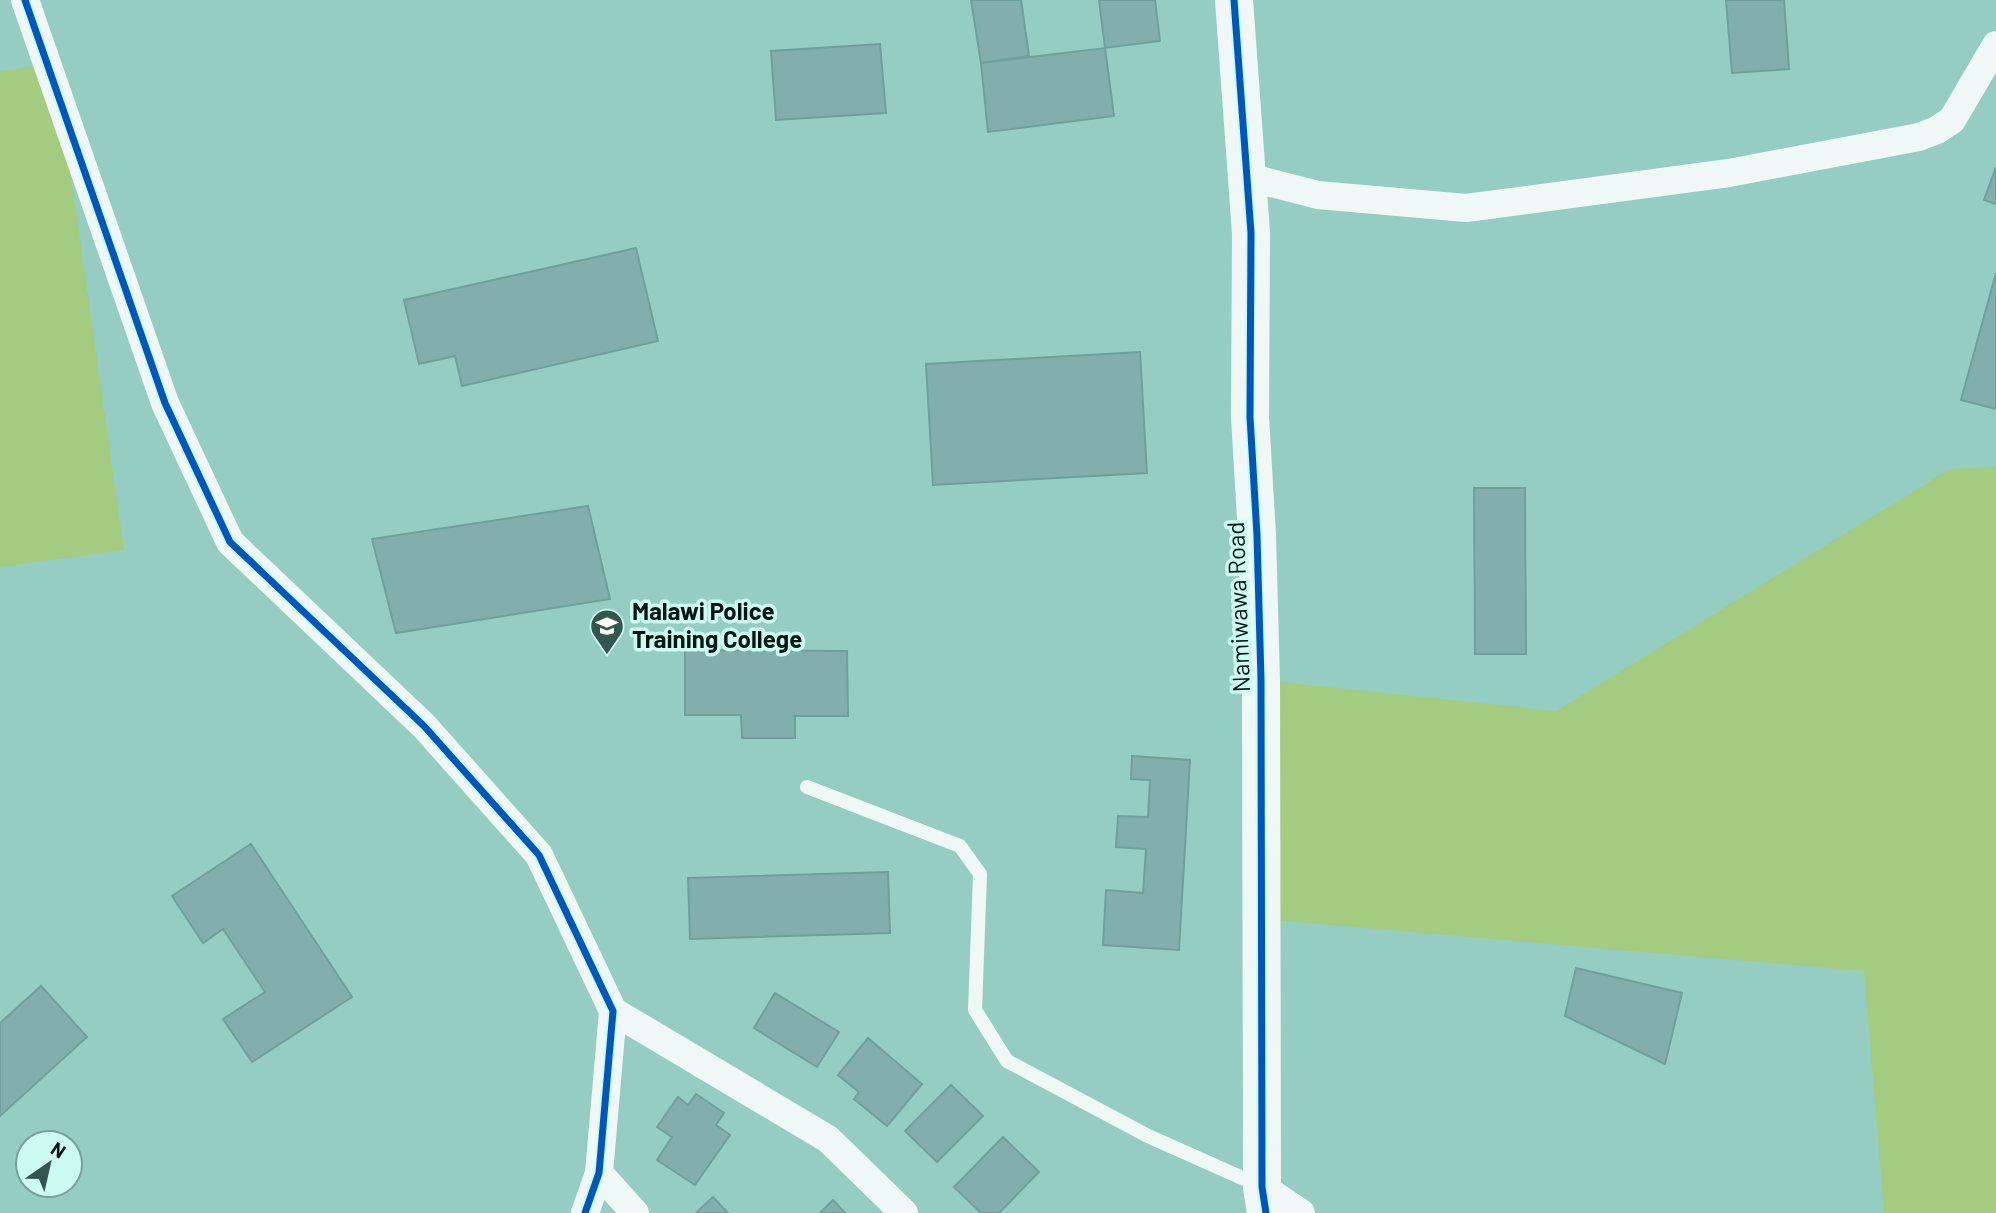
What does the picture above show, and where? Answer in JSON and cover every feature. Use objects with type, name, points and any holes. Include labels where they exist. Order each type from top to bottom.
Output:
[{"type":"street","points":[[25,0],[165,403],[230,542],[424,726],[538,855],[613,1011],[599,1173],[586,1213]]},
{"type":"street","name":"Namiwawa Road","points":[[1234,0],[1251,233],[1250,417],[1261,680],[1264,1200]]},
{"type":"street","points":[[1248,177],[1318,195],[1466,208],[1729,173],[1919,137],[1937,130],[1952,120],[1996,45]]},
{"type":"street","points":[[613,1011],[828,1139],[904,1213]]},
{"type":"street","points":[[599,1173],[635,1213]]},
{"type":"street","points":[[1264,1200],[1301,1213]]},
{"type":"lane","points":[[807,787],[960,846],[967,855],[980,874],[975,1010],[1007,1060],[1264,1200]]},
{"type":"green space","points":[[55,63],[124,550],[0,567],[0,71]]},
{"type":"green space","points":[[1996,467],[1996,1213],[1884,1213],[1864,971],[1262,919],[1261,680],[1556,711],[1950,469]]},
{"type":"building","points":[[971,0],[1021,0],[1029,56],[981,63]]},
{"type":"building","points":[[1099,0],[1155,0],[1160,41],[1105,48]]},
{"type":"building","points":[[1726,0],[1784,0],[1789,69],[1732,73]]},
{"type":"building","points":[[880,44],[886,113],[776,120],[771,51]]},
{"type":"building","points":[[1105,48],[1114,116],[988,132],[981,63]]},
{"type":"building","points":[[1996,167],[1996,204],[1984,200]]},
{"type":"building","points":[[636,248],[658,341],[462,386],[455,356],[419,364],[404,300]]},
{"type":"building","points":[[1996,273],[1996,409],[1961,400]]},
{"type":"building","points":[[1140,352],[1147,473],[933,485],[926,364]]},
{"type":"building","points":[[1474,488],[1525,488],[1526,654],[1475,654]]},
{"type":"building","points":[[588,506],[610,599],[396,633],[372,539]]},
{"type":"building","points":[[685,650],[847,651],[848,716],[795,716],[795,738],[742,738],[741,715],[685,715]]},
{"type":"building","points":[[1132,756],[1190,760],[1179,950],[1103,945],[1106,890],[1143,893],[1146,849],[1116,847],[1118,816],[1148,817],[1150,780],[1131,779]]},
{"type":"building","points":[[251,844],[352,997],[252,1062],[223,1019],[265,992],[223,929],[203,943],[172,896]]},
{"type":"building","points":[[888,872],[890,933],[690,939],[688,878]]},
{"type":"building","points":[[1576,968],[1682,993],[1665,1064],[1565,1016]]},
{"type":"building","points":[[41,986],[87,1037],[0,1116],[0,1023]]},
{"type":"building","points":[[775,993],[839,1032],[817,1067],[754,1028]]},
{"type":"building","points":[[868,1038],[922,1084],[887,1126],[854,1099],[859,1092],[838,1075]]},
{"type":"building","points":[[951,1085],[983,1116],[937,1162],[905,1131]]},
{"type":"building","points":[[696,1094],[724,1113],[716,1125],[730,1135],[695,1185],[657,1160],[672,1137],[657,1127],[678,1097],[688,1105]]},
{"type":"building","points":[[1003,1137],[1039,1172],[999,1213],[981,1213],[954,1187]]},
{"type":"building","points":[[713,1197],[728,1213],[696,1213]]},
{"type":"building","points":[[833,1200],[845,1213],[820,1213]]},
{"type":"cycle path","points":[[25,0],[165,403],[230,542],[424,726],[539,855],[613,1011],[599,1173],[585,1213]]},
{"type":"cycle path","points":[[1234,0],[1251,233],[1250,417],[1261,680],[1262,1187],[1266,1213]]},
{"type":"place","name":"Malawi Police Training College","points":[[607,656]]}]
